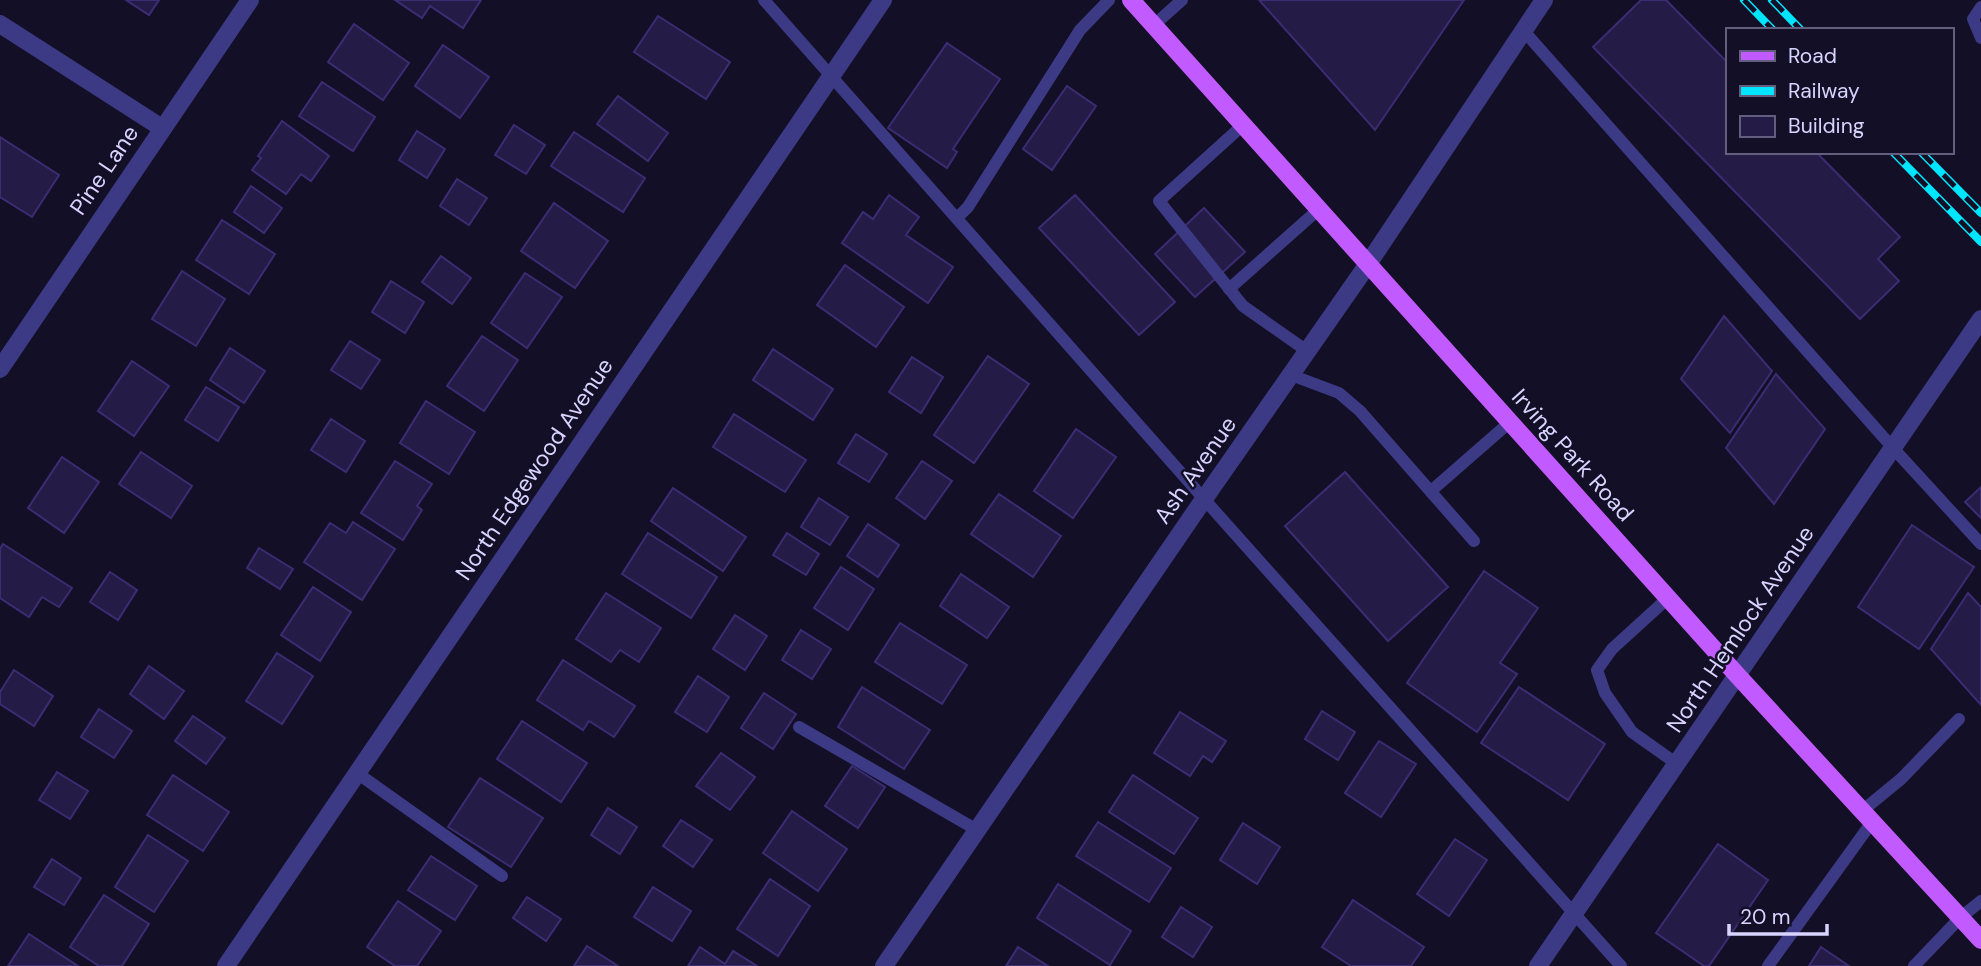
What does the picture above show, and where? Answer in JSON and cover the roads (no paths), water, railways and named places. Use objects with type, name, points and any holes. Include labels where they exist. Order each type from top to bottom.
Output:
[{"type":"main road","name":"Irving Park Road","points":[[1131,0],[1738,676],[1981,940]]},
{"type":"street","name":"Pine Lane","points":[[0,369],[250,0]]},
{"type":"street","name":"North Edgewood Avenue","points":[[226,966],[883,0]]},
{"type":"street","name":"Ash Avenue","points":[[884,966],[1368,264],[1544,0]]},
{"type":"street","points":[[0,24],[162,128]]},
{"type":"street","name":"North Hemlock Avenue","points":[[1538,966],[1981,319]]},
{"type":"lane","points":[[764,0],[1621,966]]},
{"type":"lane","points":[[957,219],[968,207],[1080,30],[1109,0]]},
{"type":"lane","points":[[1154,25],[1182,0]]},
{"type":"lane","points":[[1981,7],[1973,19],[1981,38]]},
{"type":"lane","points":[[1523,30],[1981,544]]},
{"type":"lane","points":[[1243,125],[1159,201],[1243,306],[1307,351]]},
{"type":"lane","points":[[1229,289],[1319,209]]},
{"type":"lane","points":[[1291,375],[1339,393],[1360,411],[1474,541]]},
{"type":"lane","points":[[1431,491],[1510,422]]},
{"type":"lane","points":[[1668,598],[1612,649],[1597,670],[1605,693],[1632,732],[1677,764]]},
{"type":"lane","points":[[1768,966],[1867,816],[1959,719]]},
{"type":"lane","points":[[799,727],[977,830]]},
{"type":"lane","points":[[357,773],[502,876]]},
{"type":"lane","points":[[1914,966],[1960,918],[1981,901]]},
{"type":"railway","points":[[1744,0],[1771,28]]},
{"type":"railway","points":[[1772,0],[1799,28]]},
{"type":"railway","points":[[1895,154],[1981,242]]},
{"type":"railway","points":[[1923,154],[1981,213]]}]
